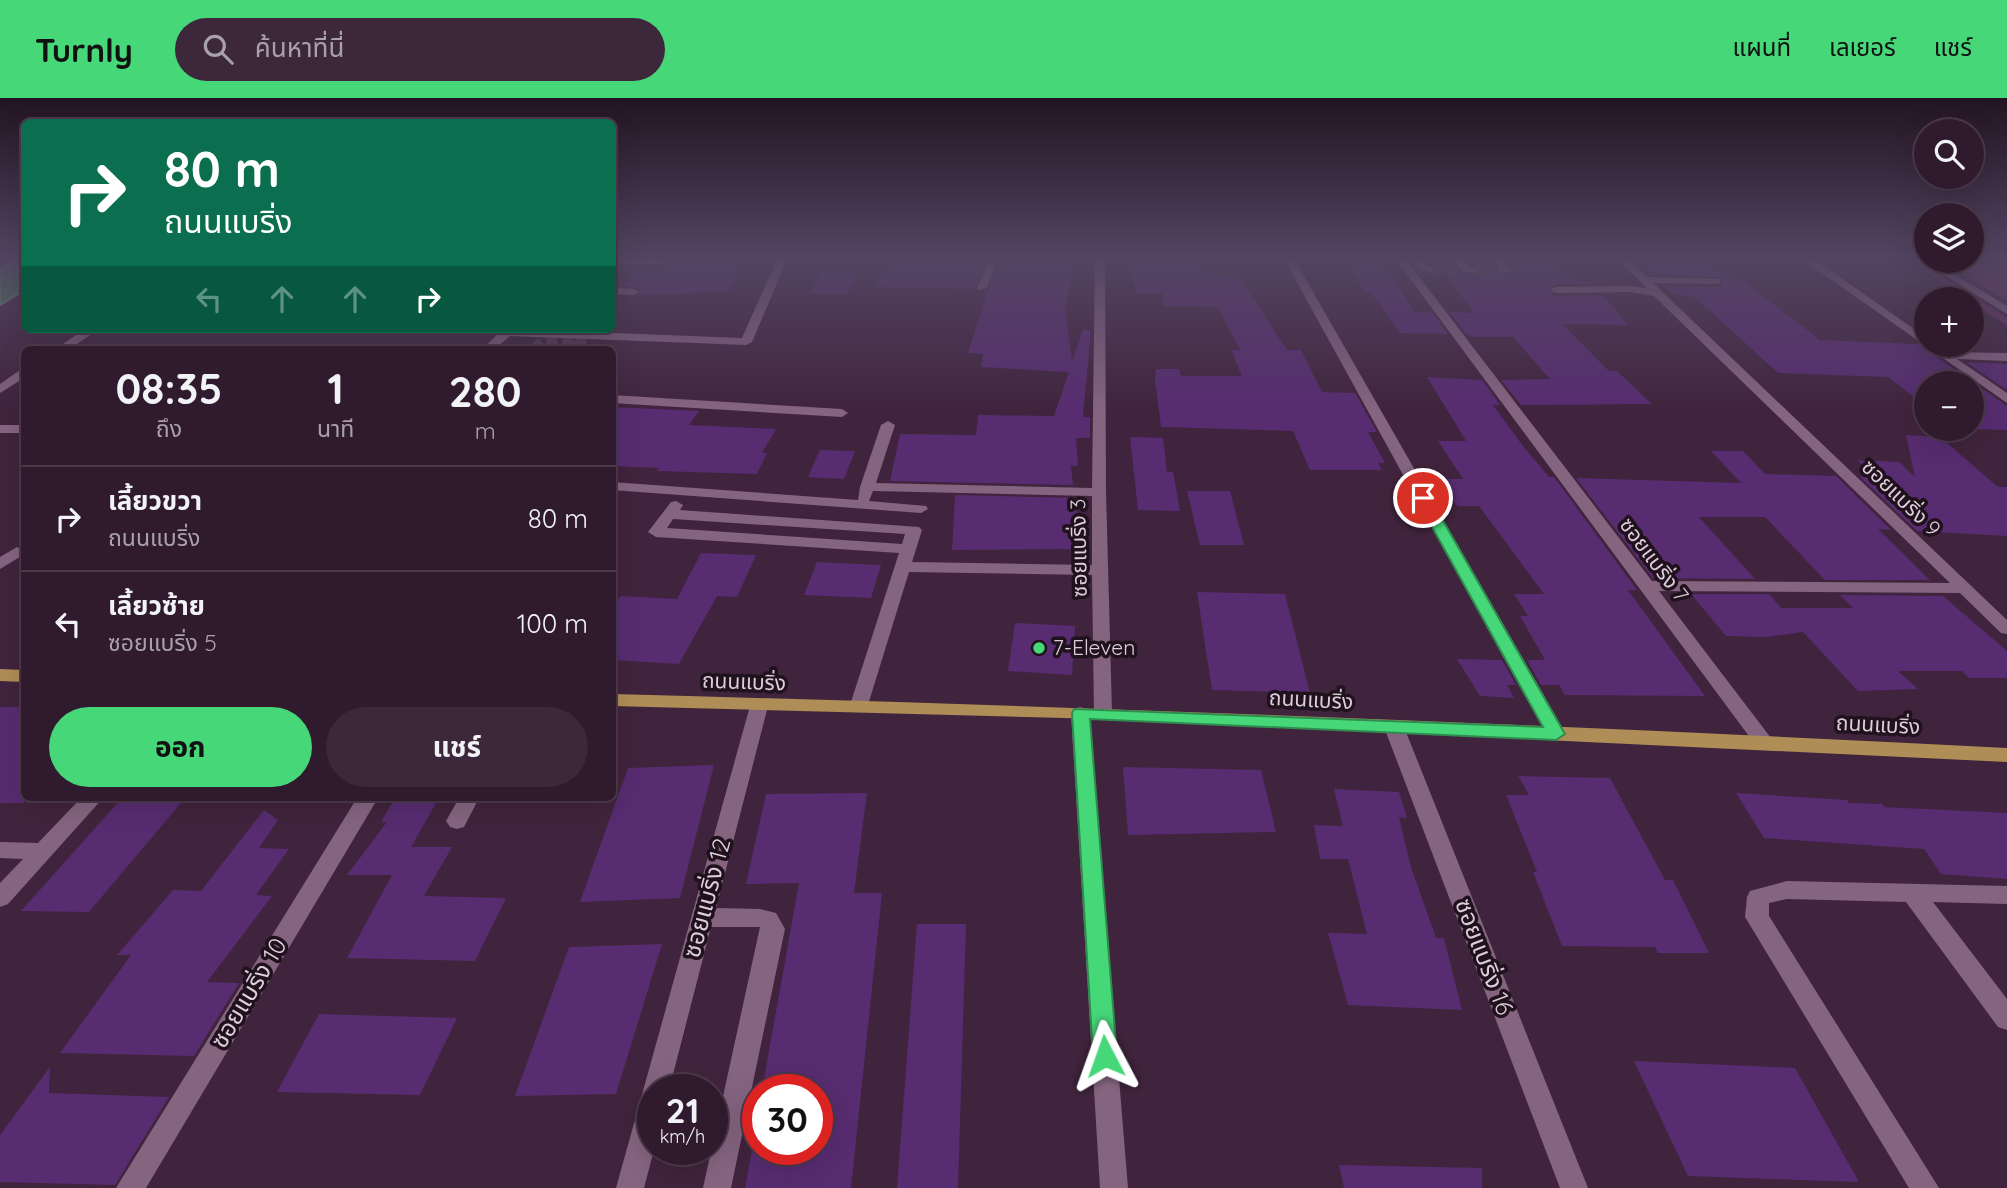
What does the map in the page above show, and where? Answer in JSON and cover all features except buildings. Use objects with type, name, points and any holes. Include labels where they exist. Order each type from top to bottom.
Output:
[{"type":"main road","points":[[0,675],[21,676]]},
{"type":"main road","name":"ถนนแบริ่ง","points":[[616,700],[1092,713],[2007,755]]},
{"type":"street","points":[[491,346],[506,333],[746,342],[761,308]]},
{"type":"street","name":"ซอยแบริ่ง 3","points":[[1100,308],[1100,570],[1092,713],[1114,1188]]},
{"type":"street","points":[[1317,308],[1556,734]]},
{"type":"street","name":"ซอยแบริ่ง 7","points":[[1437,308],[1764,742]]},
{"type":"street","name":"ซอยแบริ่ง 9","points":[[1672,308],[2007,629]]},
{"type":"street","points":[[1876,308],[1914,334]]},
{"type":"street","points":[[66,346],[87,333]]},
{"type":"street","points":[[1984,356],[2007,357]]},
{"type":"street","points":[[1946,357],[2006,398]]},
{"type":"street","points":[[0,389],[21,375]]},
{"type":"street","points":[[616,400],[842,413]]},
{"type":"street","points":[[862,504],[888,425]]},
{"type":"street","points":[[0,429],[21,429]]},
{"type":"street","points":[[616,486],[921,509]]},
{"type":"street","points":[[867,487],[1099,492]]},
{"type":"street","points":[[686,491],[656,532],[908,549]]},
{"type":"street","points":[[669,514],[915,530],[858,708]]},
{"type":"street","points":[[0,564],[17,552]]},
{"type":"street","points":[[904,567],[1100,570]]},
{"type":"street","points":[[1647,586],[1964,588]]},
{"type":"street","name":"ซอยแบริ่ง 12","points":[[660,1074],[759,706]]},
{"type":"street","name":"ซอยแบริ่ง 16","points":[[1394,727],[1574,1188]]},
{"type":"street","points":[[0,898],[90,801]]},
{"type":"street","name":"ซอยแบริ่ง 10","points":[[130,1188],[366,801]]},
{"type":"street","points":[[457,821],[467,801]]},
{"type":"street","points":[[0,850],[44,852]]},
{"type":"street","points":[[1925,1188],[1757,917],[1758,897],[1787,890],[2007,895]]},
{"type":"street","points":[[1912,892],[2007,1019]]},
{"type":"street","points":[[702,917],[760,918],[768,920],[773,929],[717,1188]]},
{"type":"street","points":[[630,1188],[637,1162]]},
{"type":"shaded area","points":[[1984,308],[1991,308],[2007,318],[2007,325],[1984,311]]},
{"type":"tunnel","points":[[538,346],[543,341],[581,342],[577,346]]},
{"type":"place","name":"7-Eleven","points":[[1039,648]]},
{"type":"route","points":[[1105,1056],[1080,713],[1556,734],[1423,498]]}]
